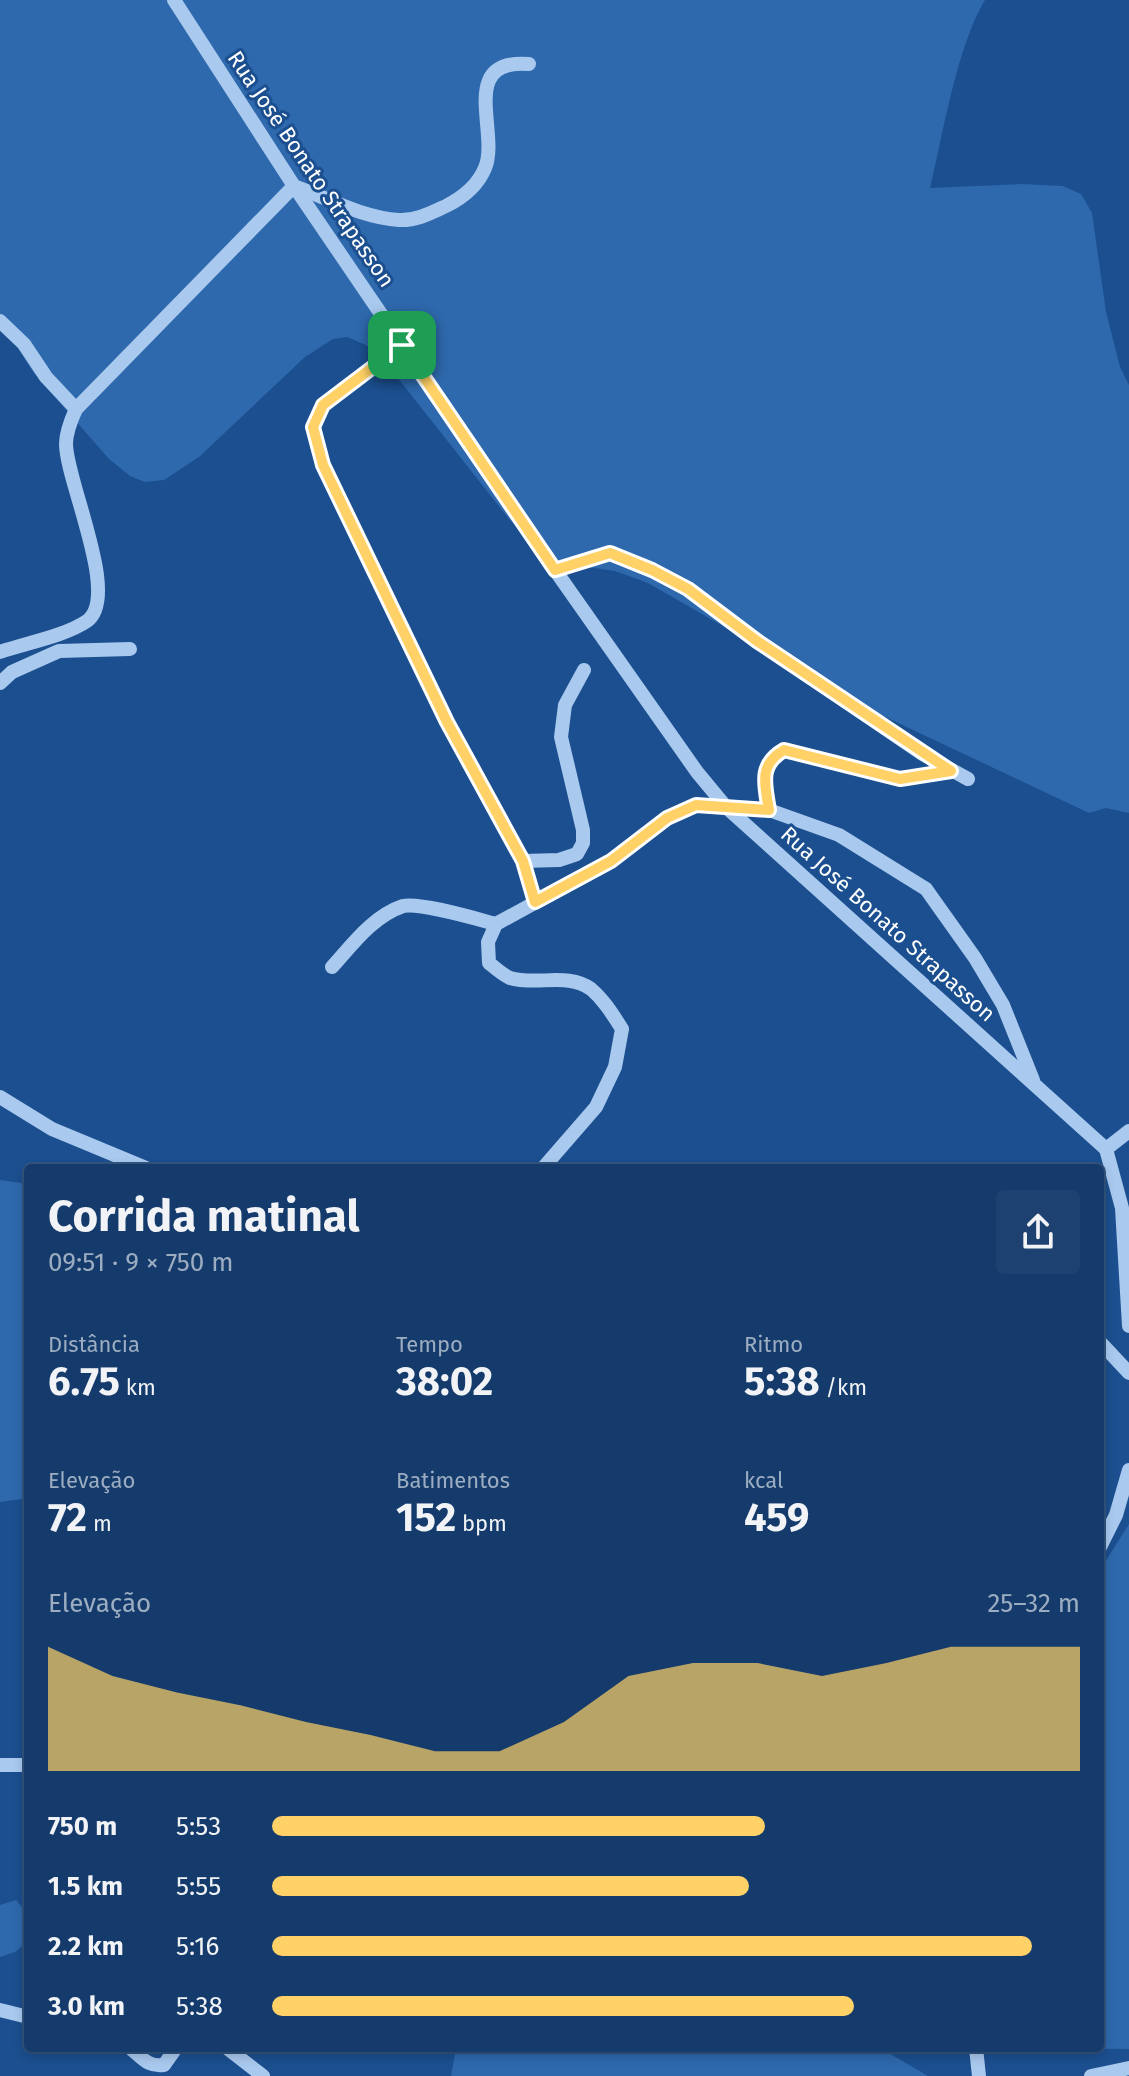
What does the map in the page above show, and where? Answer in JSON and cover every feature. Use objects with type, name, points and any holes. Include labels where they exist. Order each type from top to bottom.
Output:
[{"type":"street","name":"Rua José Bonato Strapasson","points":[[174,0],[294,186],[555,570],[697,772],[726,807],[1106,1149]]},
{"type":"street","points":[[0,652],[87,621],[97,610],[100,594],[66,447],[68,427],[76,409],[294,186],[374,216],[402,220],[425,217],[456,201],[475,185],[485,169],[489,153],[483,98],[490,79],[501,68],[517,63],[529,64]]},
{"type":"street","points":[[0,321],[24,344],[46,377],[76,409]]},
{"type":"street","points":[[402,345],[323,405],[313,427],[323,465],[440,708],[523,861],[535,902]]},
{"type":"street","points":[[555,570],[610,553],[652,570],[688,589],[757,641],[951,771],[968,779]]},
{"type":"street","points":[[0,683],[12,672],[59,651],[130,649]]},
{"type":"street","points":[[523,861],[559,860],[577,854],[583,843],[583,830],[561,737],[565,705],[584,670]]},
{"type":"street","points":[[769,810],[764,777],[772,757],[784,750],[900,779],[951,771]]},
{"type":"street","points":[[546,1164],[596,1107],[615,1067],[622,1029],[605,1003],[588,987],[566,981],[509,977],[489,963],[488,942],[496,924],[611,861],[667,818],[696,805],[769,810],[839,835],[926,889],[975,958],[1003,1005],[1035,1086]]},
{"type":"street","points":[[332,967],[372,924],[405,905],[496,924]]},
{"type":"street","points":[[0,1097],[52,1129],[136,1164]]},
{"type":"street","points":[[1129,1131],[1106,1149],[1122,1208],[1129,1326]]},
{"type":"street","points":[[1104,1346],[1129,1373]]},
{"type":"street","points":[[1104,1539],[1126,1493],[1129,1470]]},
{"type":"street","points":[[0,1765],[24,1765]]},
{"type":"street","points":[[0,2010],[24,2016]]},
{"type":"street","points":[[134,2052],[153,2066],[164,2065],[173,2052]]},
{"type":"street","points":[[232,2052],[263,2076]]},
{"type":"street","points":[[976,2052],[979,2076]]},
{"type":"street","points":[[1091,2076],[1129,2068]]},
{"type":"shaded area","points":[[0,0],[985,0],[966,41],[930,188],[1021,184],[1063,186],[1081,194],[1092,213],[1106,312],[1120,367],[1129,385],[1129,813],[1106,808],[1089,813],[858,704],[648,583],[615,571],[566,564],[544,554],[509,519],[386,363],[366,345],[347,337],[333,339],[305,357],[199,457],[164,480],[145,482],[130,476],[109,459],[33,372],[0,320]]},
{"type":"shaded area","points":[[0,1180],[24,1183],[24,1499],[0,1502]]},
{"type":"shaded area","points":[[1129,1524],[1129,2049],[1104,2049],[1104,1564]]},
{"type":"shaded area","points":[[16,1900],[24,1910],[24,1944],[15,1952],[0,1957],[0,1905]]},
{"type":"shaded area","points":[[455,2052],[887,2052],[928,2076],[451,2076]]},
{"type":"route","points":[[402,345],[555,570],[610,553],[652,570],[688,589],[757,641],[951,771],[900,779],[784,750],[772,757],[764,777],[769,810],[696,805],[667,818],[611,861],[535,902],[523,861],[447,722],[323,465],[313,427],[323,405],[402,345]]}]
